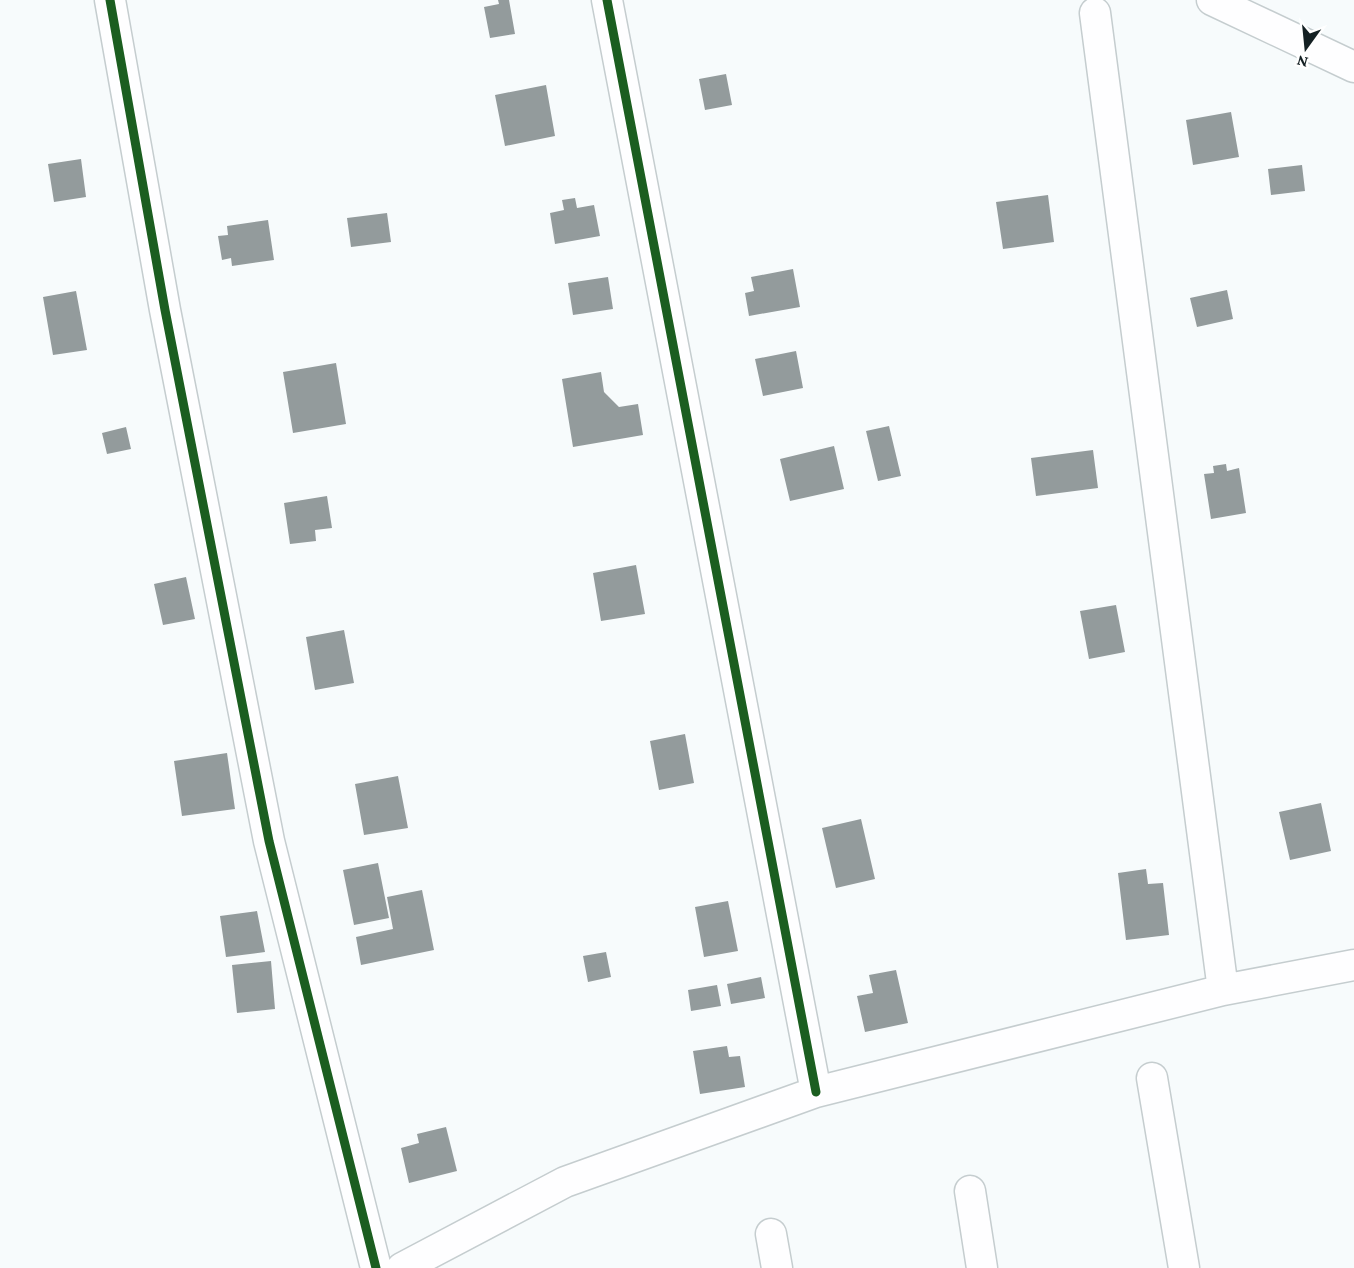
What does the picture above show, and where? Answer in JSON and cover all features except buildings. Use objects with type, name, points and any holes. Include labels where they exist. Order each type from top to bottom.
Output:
[{"type":"street","points":[[110,0],[168,321],[269,841],[376,1268]]},
{"type":"street","points":[[607,0],[816,1092]]},
{"type":"street","points":[[1212,0],[1354,67]]},
{"type":"street","points":[[1095,13],[1223,990]]},
{"type":"street","points":[[402,1268],[565,1182],[816,1092],[1223,990],[1354,965]]},
{"type":"street","points":[[1152,1077],[1184,1268]]},
{"type":"street","points":[[970,1191],[982,1268]]},
{"type":"street","points":[[771,1234],[777,1268]]},
{"type":"cycle path","points":[[110,0],[165,310],[269,841],[376,1268]]},
{"type":"cycle path","points":[[607,0],[816,1092]]}]
